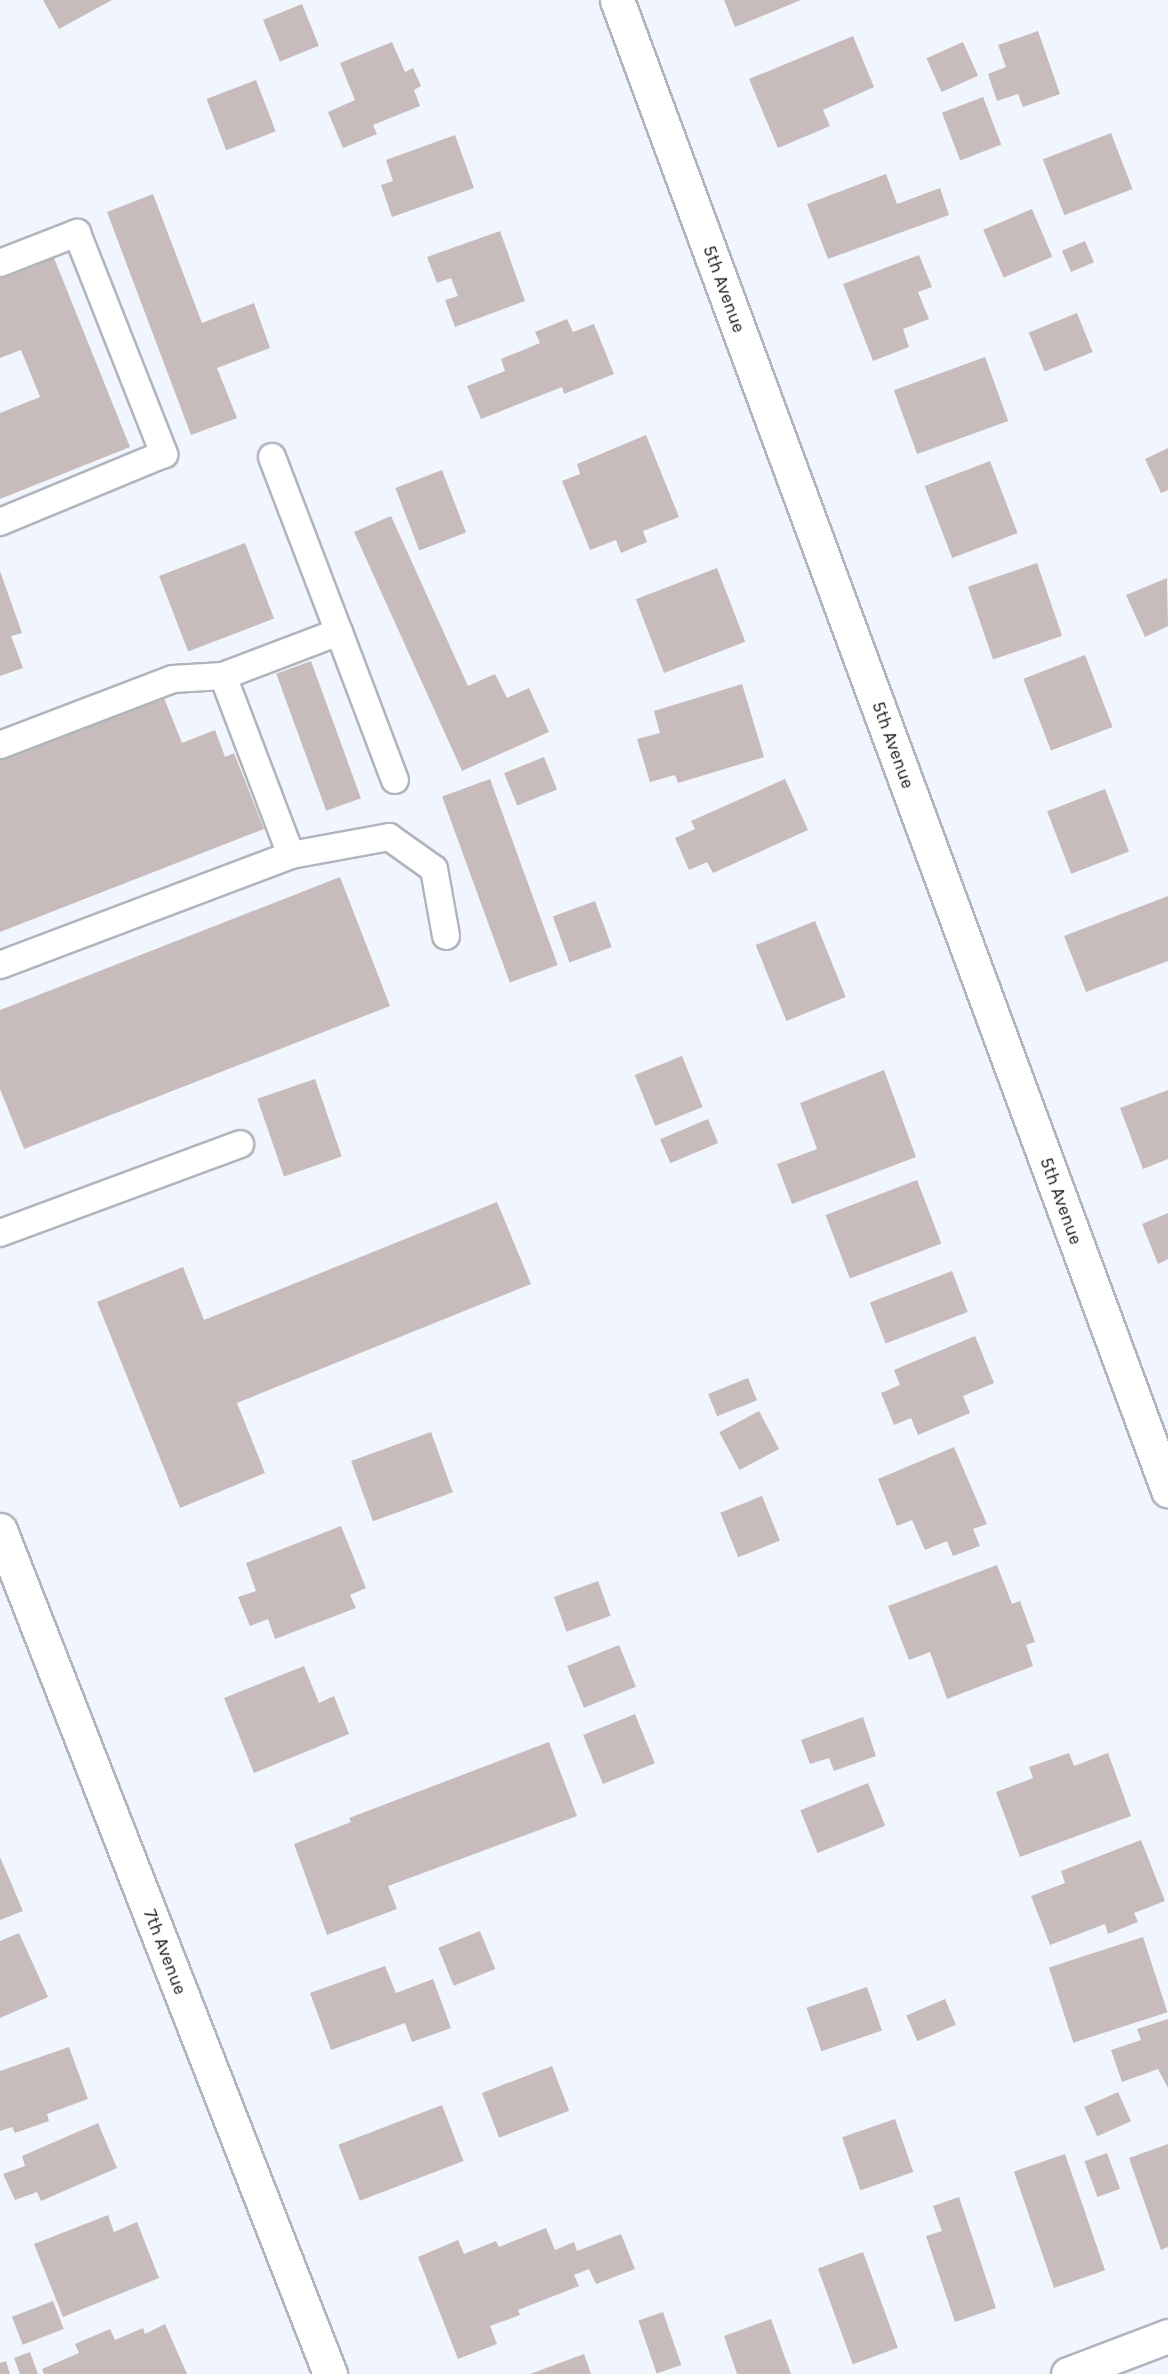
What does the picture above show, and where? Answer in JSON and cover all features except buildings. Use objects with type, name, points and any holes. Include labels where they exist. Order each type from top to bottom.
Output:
[{"type":"street","name":"5th Avenue","points":[[617,0],[1168,1490]]},
{"type":"street","name":"7th Avenue","points":[[0,1530],[325,2373]]},
{"type":"street","points":[[1068,2374],[1168,2336]]},
{"type":"lane","points":[[0,263],[76,234],[164,454],[0,522]]},
{"type":"lane","points":[[272,457],[395,780]]},
{"type":"lane","points":[[0,745],[173,680],[223,676],[339,632]]},
{"type":"lane","points":[[223,676],[291,855]]},
{"type":"lane","points":[[0,965],[291,855],[389,837],[434,869],[446,936]]},
{"type":"lane","points":[[0,1233],[240,1144]]}]
